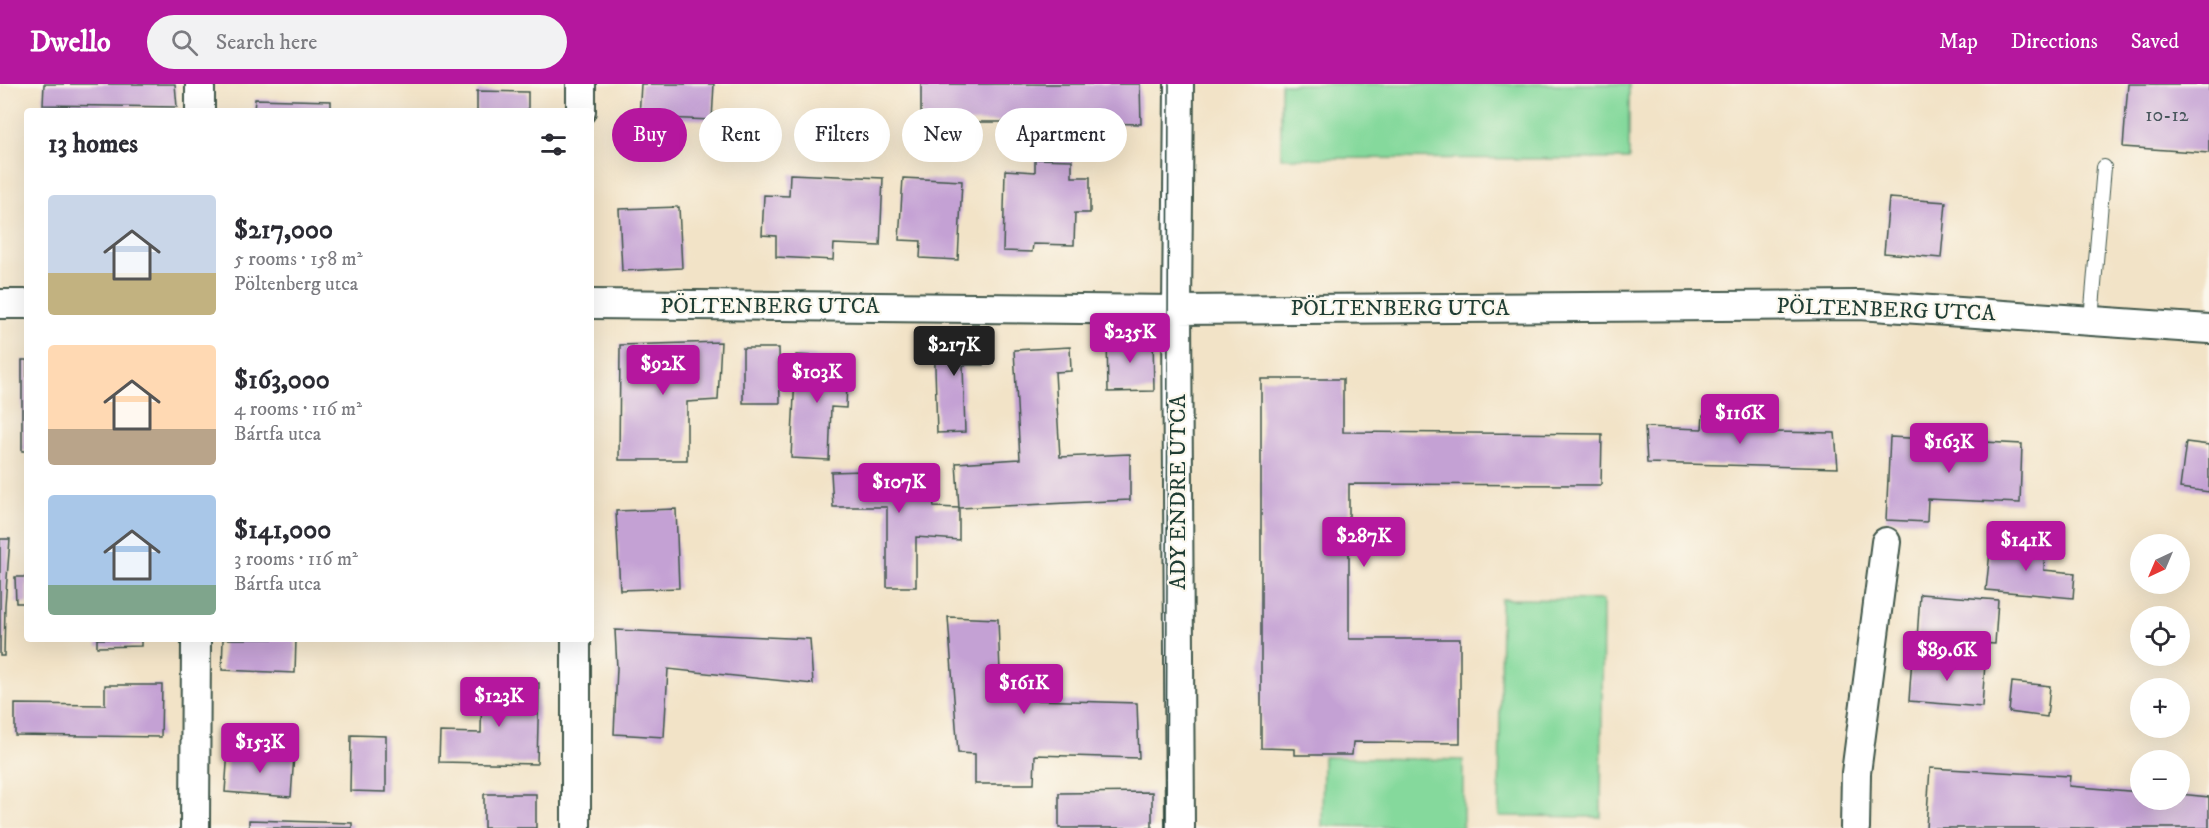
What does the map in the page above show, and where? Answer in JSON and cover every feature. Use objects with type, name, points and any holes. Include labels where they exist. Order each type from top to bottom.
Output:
[{"type":"street","points":[[200,84],[200,108]]},
{"type":"street","points":[[581,84],[581,108]]},
{"type":"street","name":"ADY ENDRE UTCA","points":[[1179,84],[1177,310],[1180,828]]},
{"type":"street","points":[[0,304],[24,304]]},
{"type":"street","name":"PÖLTENBERG UTCA","points":[[594,304],[1177,310],[1859,305],[2209,329]]},
{"type":"street","points":[[1855,828],[1856,773],[1886,542]]},
{"type":"street","points":[[195,828],[196,642]]},
{"type":"street","points":[[576,642],[576,828]]},
{"type":"lane","points":[[2091,320],[2104,167]]},
{"type":"green space","points":[[1281,84],[1629,84],[1629,159],[1281,158]]},
{"type":"green space","points":[[1501,599],[1603,600],[1601,817],[1499,816]]},
{"type":"green space","points":[[1323,757],[1463,760],[1463,828],[1322,826]]},
{"type":"building","points":[[44,84],[175,84],[177,107],[43,105]]},
{"type":"building","points":[[641,84],[714,84],[713,108],[699,108],[699,119],[687,119],[687,108],[640,108]]},
{"type":"building","points":[[921,84],[1140,84],[1141,124],[1127,124],[1127,108],[995,108],[995,122],[983,122],[983,108],[921,108]]},
{"type":"building","points":[[2128,84],[2209,84],[2209,153],[2123,147]]},
{"type":"building","points":[[477,91],[528,92],[528,108],[477,108]]},
{"type":"building","points":[[255,99],[331,101],[331,108],[254,108]]},
{"type":"building","points":[[1035,162],[1072,162],[1072,177],[1090,177],[1090,213],[1075,213],[1074,245],[1033,244],[1032,252],[1003,251],[1005,170],[1035,172]]},
{"type":"building","points":[[790,174],[883,178],[880,246],[834,244],[833,260],[776,257],[776,236],[762,235],[764,195],[789,196]]},
{"type":"building","points":[[903,178],[962,181],[958,260],[920,258],[921,241],[899,240]]},
{"type":"building","points":[[1889,198],[1946,202],[1941,258],[1884,253]]},
{"type":"building","points":[[679,207],[682,268],[622,271],[619,209]]},
{"type":"building","points":[[982,334],[983,365],[963,365],[965,432],[937,433],[934,335]]},
{"type":"building","points":[[1107,336],[1153,336],[1154,391],[1108,392]]},
{"type":"building","points":[[721,342],[718,400],[687,402],[687,460],[619,460],[620,345]]},
{"type":"building","points":[[1070,347],[1071,371],[1055,372],[1060,457],[1130,454],[1130,500],[959,508],[956,463],[1020,459],[1014,350]]},
{"type":"building","points":[[743,348],[779,348],[780,403],[743,403]]},
{"type":"building","points":[[796,355],[848,358],[846,408],[831,407],[829,460],[791,458]]},
{"type":"building","points":[[22,360],[24,360],[24,451],[22,451]]},
{"type":"building","points":[[1261,379],[1343,379],[1343,432],[1602,434],[1601,485],[1349,484],[1349,639],[1460,639],[1460,743],[1353,742],[1352,755],[1295,755],[1295,749],[1261,748]]},
{"type":"building","points":[[1703,415],[1767,415],[1768,432],[1835,433],[1838,468],[1647,463],[1645,427],[1702,429]]},
{"type":"building","points":[[1890,437],[2022,444],[2020,503],[1928,499],[1927,522],[1886,520]]},
{"type":"building","points":[[2186,442],[2209,445],[2209,492],[2180,488]]},
{"type":"building","points":[[930,469],[934,507],[959,508],[959,540],[916,537],[916,587],[887,587],[887,507],[833,507],[831,472]]},
{"type":"building","points":[[676,509],[679,588],[620,590],[616,511]]},
{"type":"building","points":[[0,539],[10,539],[4,656],[0,656]]},
{"type":"building","points":[[1991,542],[2045,547],[2044,570],[2075,573],[2073,598],[1986,590]]},
{"type":"building","points":[[15,577],[24,577],[24,603],[16,603]]},
{"type":"building","points":[[1920,594],[1998,600],[1995,644],[1917,639]]},
{"type":"building","points":[[948,617],[998,619],[1001,699],[1137,703],[1139,758],[1035,755],[1034,784],[975,784],[975,754],[958,753]]},
{"type":"building","points":[[615,630],[810,639],[813,684],[668,669],[664,737],[614,734],[617,668]]},
{"type":"building","points":[[97,642],[141,642],[141,646],[97,647]]},
{"type":"building","points":[[223,642],[296,642],[295,673],[222,670]]},
{"type":"building","points":[[1912,657],[1985,663],[1982,707],[1909,701]]},
{"type":"building","points":[[482,681],[539,683],[537,764],[439,762],[440,732],[481,733]]},
{"type":"building","points":[[2012,682],[2050,686],[2047,717],[2009,712]]},
{"type":"building","points":[[105,685],[162,685],[161,737],[15,735],[15,704],[105,705]]},
{"type":"building","points":[[351,735],[386,736],[386,792],[350,791]]},
{"type":"building","points":[[228,750],[294,755],[291,797],[225,792]]},
{"type":"building","points":[[1930,768],[2070,776],[2069,786],[2130,791],[2130,810],[2190,810],[2190,795],[2209,797],[2209,828],[1926,828]]},
{"type":"building","points":[[1152,792],[1152,828],[1059,828],[1059,793]]},
{"type":"building","points":[[484,794],[536,794],[536,828],[484,828]]},
{"type":"building","points":[[249,820],[352,823],[352,828],[249,828]]},
{"type":"tram line","points":[[1166,828],[1169,84]]}]
